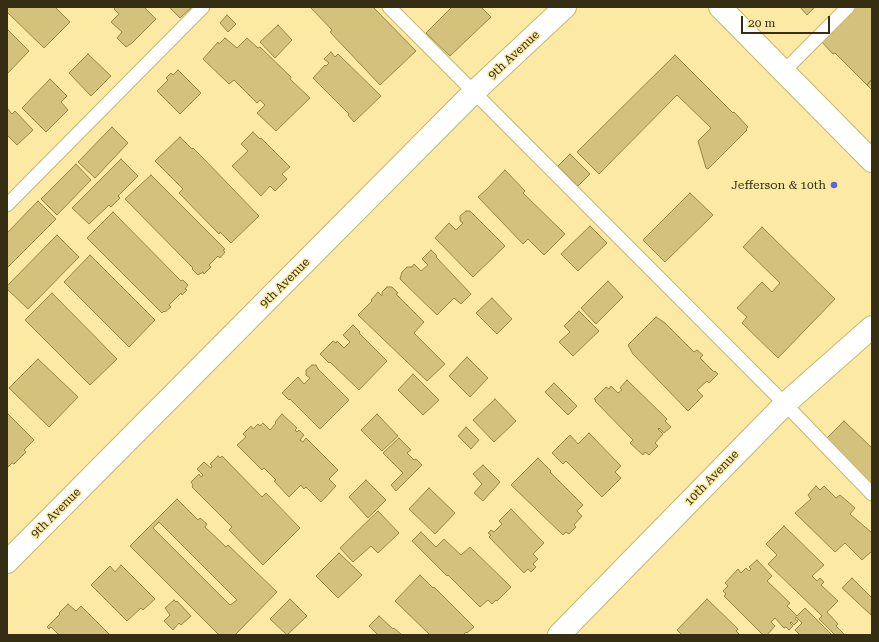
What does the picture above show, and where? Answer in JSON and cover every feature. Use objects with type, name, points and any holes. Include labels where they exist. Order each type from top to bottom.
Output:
[{"type":"street","name":"9th Avenue","points":[[7,562],[474,92],[565,7]]},
{"type":"street","points":[[720,7],[872,161]]},
{"type":"street","name":"10th Avenue","points":[[559,635],[785,404],[872,327]]},
{"type":"lane","points":[[7,205],[203,7]]},
{"type":"lane","points":[[389,7],[785,404],[872,494]]},
{"type":"lane","points":[[784,71],[848,7]]},
{"type":"building","points":[[7,7],[55,7],[70,22],[44,48],[7,12]]},
{"type":"building","points":[[116,7],[144,7],[156,19],[126,47],[117,38],[122,32],[111,22],[119,14],[114,9]]},
{"type":"building","points":[[169,7],[192,7],[180,18]]},
{"type":"building","points":[[310,7],[373,7],[416,51],[380,85],[330,32],[332,30]]},
{"type":"building","points":[[452,7],[481,7],[491,17],[450,56],[426,33]]},
{"type":"building","points":[[800,7],[815,7],[807,15]]},
{"type":"building","points":[[853,7],[872,7],[872,79],[867,85],[820,40]]},
{"type":"building","points":[[227,15],[236,24],[228,32],[220,23]]},
{"type":"building","points":[[278,25],[292,40],[275,58],[260,42]]},
{"type":"building","points":[[7,29],[29,51],[7,74]]},
{"type":"building","points":[[225,38],[237,48],[247,38],[258,48],[260,47],[310,98],[276,131],[257,113],[265,105],[260,100],[257,103],[234,80],[229,84],[203,59],[218,42],[219,44]]},
{"type":"building","points":[[331,52],[335,57],[338,54],[381,96],[354,122],[348,115],[349,114],[313,78],[325,65],[326,66],[329,63],[324,59]]},
{"type":"building","points":[[88,54],[111,76],[91,96],[69,73]]},
{"type":"building","points":[[675,55],[733,113],[734,112],[748,127],[746,129],[747,130],[708,169],[706,168],[698,141],[711,128],[677,95],[599,174],[577,152]]},
{"type":"building","points":[[178,70],[201,93],[180,114],[157,91],[168,80],[166,78],[171,73],[173,75]]},
{"type":"building","points":[[50,79],[67,96],[61,102],[68,110],[46,132],[22,108]]},
{"type":"building","points":[[872,79],[872,90],[867,85]]},
{"type":"building","points":[[7,108],[12,114],[15,111],[33,130],[17,145],[7,135]]},
{"type":"building","points":[[112,127],[128,143],[95,178],[78,162]]},
{"type":"building","points":[[253,132],[290,167],[282,174],[287,179],[275,191],[270,186],[261,196],[232,166],[248,151],[241,144]]},
{"type":"building","points":[[180,137],[203,158],[259,216],[231,243],[220,232],[219,234],[179,193],[183,189],[155,161]]},
{"type":"building","points":[[570,154],[590,174],[578,186],[558,166]]},
{"type":"building","points":[[121,159],[138,176],[118,196],[120,198],[111,207],[109,205],[89,224],[72,208]]},
{"type":"building","points":[[76,164],[91,180],[57,215],[41,199]]},
{"type":"building","points":[[505,170],[525,191],[523,193],[565,234],[544,255],[528,239],[523,244],[478,197]]},
{"type":"building","points":[[151,175],[225,249],[223,250],[225,252],[220,258],[218,256],[209,265],[211,267],[204,274],[203,272],[198,275],[192,269],[193,268],[125,199]]},
{"type":"building","points":[[690,193],[713,215],[665,262],[643,240]]},
{"type":"building","points":[[38,201],[56,219],[7,268],[7,233]]},
{"type":"building","points":[[466,211],[470,211],[505,246],[473,277],[435,238],[449,223],[456,230],[463,223],[460,221],[460,216]]},
{"type":"building","points":[[113,212],[181,281],[183,280],[188,285],[185,289],[187,290],[182,295],[181,293],[169,305],[171,307],[165,312],[164,311],[162,313],[87,238]]},
{"type":"building","points":[[590,226],[607,243],[578,271],[561,254]]},
{"type":"building","points":[[762,227],[835,299],[778,358],[742,323],[747,317],[737,308],[762,282],[772,292],[780,283],[743,247]]},
{"type":"building","points":[[57,235],[79,257],[28,309],[7,289],[7,286]]},
{"type":"building","points":[[431,250],[471,294],[461,304],[454,298],[437,315],[400,279],[402,272],[407,267],[412,267],[414,264],[421,271],[428,265],[422,259]]},
{"type":"building","points":[[90,255],[155,320],[129,347],[64,282]]},
{"type":"building","points":[[608,281],[623,297],[596,324],[581,308]]},
{"type":"building","points":[[387,287],[392,287],[398,293],[396,294],[424,322],[414,333],[445,364],[427,381],[358,315],[372,301],[371,300],[378,292],[382,296],[382,292]]},
{"type":"building","points":[[52,293],[117,359],[90,385],[25,320]]},
{"type":"building","points":[[492,298],[512,319],[497,334],[476,313]]},
{"type":"building","points":[[579,311],[599,331],[573,356],[559,342],[570,332],[564,326]]},
{"type":"building","points":[[656,317],[665,323],[694,352],[697,350],[703,355],[700,358],[718,374],[709,383],[707,381],[697,390],[703,396],[688,411],[633,354],[628,345]]},
{"type":"building","points":[[353,325],[387,361],[359,390],[320,354],[333,341],[336,343],[337,341],[344,348],[350,342],[343,335]]},
{"type":"building","points":[[467,357],[488,378],[470,397],[449,376]]},
{"type":"building","points":[[38,359],[78,397],[49,427],[9,388]]},
{"type":"building","points":[[312,365],[316,365],[318,369],[349,400],[320,429],[282,393],[298,377],[304,384],[310,378],[306,375],[306,370]]},
{"type":"building","points":[[413,374],[439,400],[423,415],[398,390]]},
{"type":"building","points":[[627,380],[667,419],[665,421],[671,427],[664,433],[659,428],[658,429],[663,434],[655,443],[658,446],[649,455],[645,452],[643,455],[630,443],[633,440],[594,399],[606,387],[609,389],[611,386],[618,393],[622,390],[620,388]]},
{"type":"building","points":[[554,383],[577,406],[568,415],[545,392]]},
{"type":"building","points":[[495,399],[516,421],[494,442],[473,420]]},
{"type":"building","points":[[7,413],[34,440],[24,450],[26,452],[14,464],[12,463],[7,468]]},
{"type":"building","points":[[282,414],[297,428],[295,430],[297,432],[299,430],[304,435],[300,440],[303,442],[306,438],[338,470],[329,479],[336,486],[321,502],[306,487],[304,489],[301,485],[289,497],[274,481],[276,480],[264,468],[262,470],[237,445],[246,437],[243,434],[251,426],[253,429],[258,424],[260,426],[263,423],[270,430]]},
{"type":"building","points":[[377,414],[398,436],[382,451],[361,430]]},
{"type":"building","points":[[844,421],[872,448],[872,486],[826,439]]},
{"type":"building","points":[[466,427],[479,440],[471,449],[458,436]]},
{"type":"building","points":[[589,433],[621,466],[615,472],[621,478],[602,497],[566,461],[563,464],[552,453],[570,435],[578,444]]},
{"type":"building","points":[[399,438],[411,450],[407,453],[422,465],[396,491],[391,485],[403,473],[383,453]]},
{"type":"building","points":[[218,456],[220,458],[222,456],[262,497],[266,493],[300,528],[263,565],[229,530],[232,527],[192,487],[193,485],[191,482],[199,474],[201,477],[203,475],[197,469],[204,462],[211,468],[212,466],[210,464]]},
{"type":"building","points":[[538,458],[583,505],[577,511],[582,516],[574,525],[576,527],[569,534],[566,532],[563,535],[511,485]]},
{"type":"building","points":[[483,465],[500,482],[483,501],[474,493],[482,484],[473,474]]},
{"type":"building","points":[[366,480],[386,500],[368,518],[349,497]]},
{"type":"building","points":[[816,486],[820,490],[824,486],[836,498],[840,495],[855,508],[850,514],[872,533],[872,551],[862,560],[845,543],[835,552],[795,513],[811,499],[808,495]]},
{"type":"building","points":[[429,488],[455,513],[435,534],[409,509]]},
{"type":"building","points":[[177,499],[198,520],[200,518],[207,524],[205,527],[226,547],[228,545],[277,592],[235,635],[219,635],[130,546]],"holes":[[[159,522],[237,600],[230,605],[153,528]]]},
{"type":"building","points":[[511,509],[544,543],[533,554],[538,559],[533,564],[536,567],[531,572],[528,569],[524,573],[489,537],[491,535],[488,533],[491,530],[494,532],[502,524],[499,521]]},
{"type":"building","points":[[378,511],[399,533],[378,553],[371,546],[353,562],[340,548]]},
{"type":"building","points":[[784,526],[824,565],[812,576],[817,581],[820,578],[824,582],[821,585],[838,601],[827,612],[838,624],[836,626],[845,635],[835,635],[819,619],[822,616],[768,564],[777,555],[766,544]]},
{"type":"building","points":[[421,532],[436,547],[444,539],[461,555],[470,547],[511,587],[497,601],[496,600],[492,604],[488,600],[480,607],[412,541]]},
{"type":"building","points":[[339,553],[362,575],[338,598],[316,576]]},
{"type":"building","points":[[757,560],[772,576],[767,581],[790,603],[787,606],[797,616],[805,608],[832,635],[800,635],[795,630],[802,623],[796,617],[795,619],[798,621],[794,625],[791,622],[790,623],[793,626],[789,630],[786,627],[784,628],[775,618],[771,622],[775,626],[767,635],[763,635],[724,596],[726,594],[723,591],[728,586],[725,583],[738,569],[741,573],[746,568],[749,571],[751,569],[749,567]]},
{"type":"building","points":[[121,565],[155,599],[143,610],[141,608],[127,621],[91,585],[110,566],[115,572]]},
{"type":"building","points":[[420,575],[474,627],[463,635],[430,635],[395,601]]},
{"type":"building","points":[[852,578],[872,598],[871,615],[842,588]]},
{"type":"building","points":[[290,599],[307,616],[287,635],[270,619]]},
{"type":"building","points":[[707,599],[738,629],[736,631],[740,635],[682,635],[677,630]]},
{"type":"building","points":[[174,600],[176,602],[177,601],[191,616],[181,625],[179,623],[173,630],[164,621],[170,615],[165,608]]},
{"type":"building","points":[[68,604],[76,611],[81,606],[110,635],[59,635],[51,627],[49,629],[47,627]]},
{"type":"building","points":[[379,616],[402,635],[378,635],[369,626]]},
{"type":"place","name":"Jefferson & 10th","points":[[834,185]]}]
